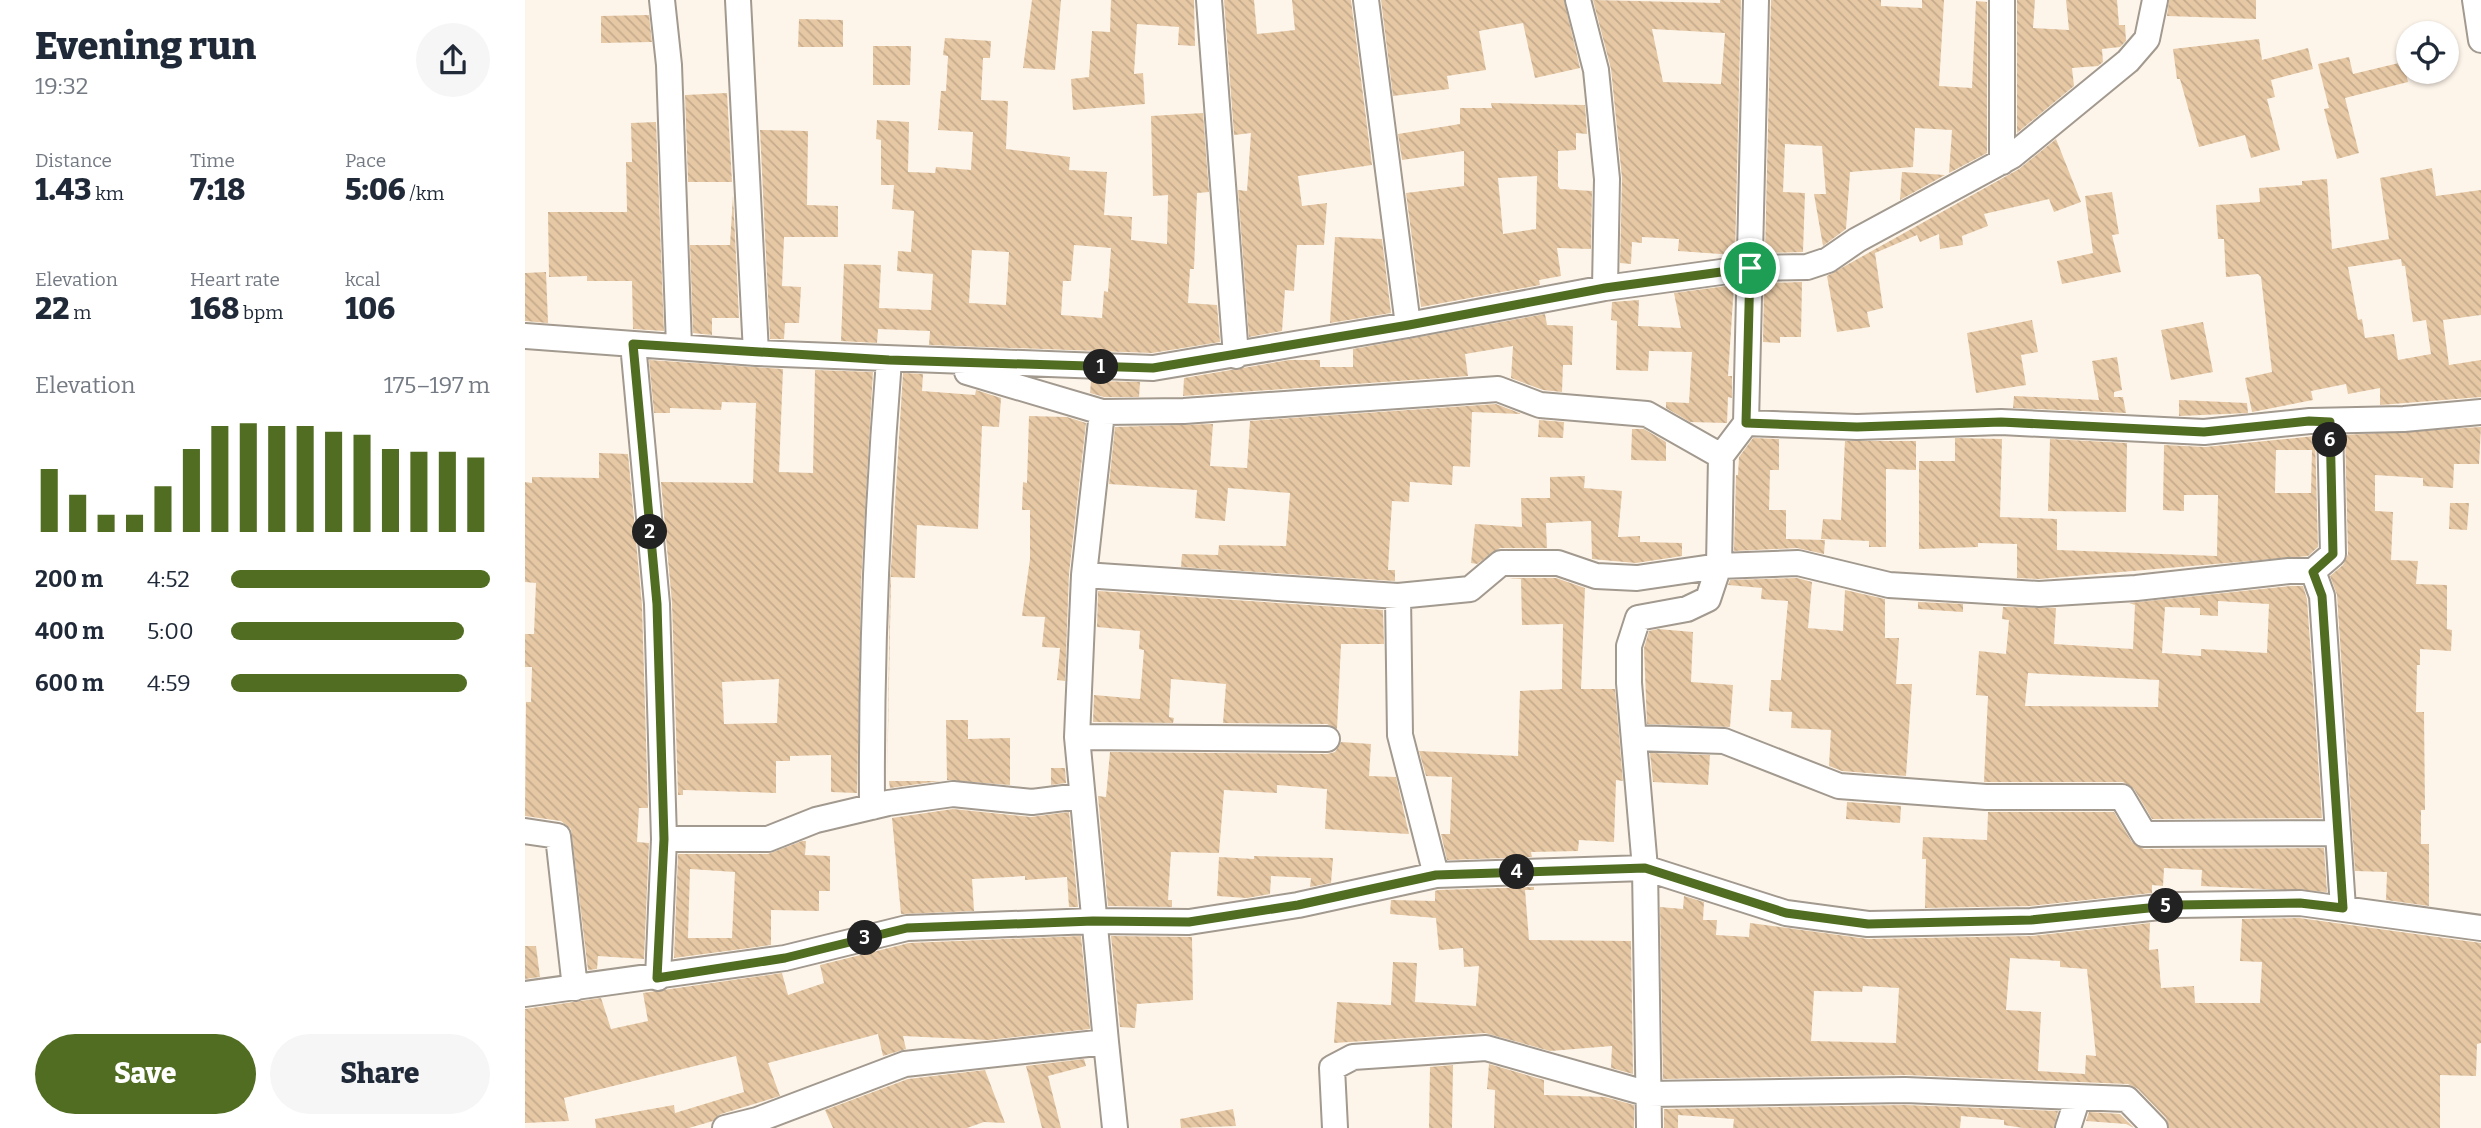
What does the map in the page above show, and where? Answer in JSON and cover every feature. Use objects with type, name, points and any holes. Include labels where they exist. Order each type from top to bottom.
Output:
[{"type":"street","points":[[662,0],[669,65],[678,346]]},
{"type":"street","points":[[738,0],[756,354]]},
{"type":"street","points":[[1209,0],[1235,356]]},
{"type":"street","points":[[1366,0],[1409,325]]},
{"type":"street","points":[[1579,0],[1597,71],[1605,165],[1605,288]]},
{"type":"street","points":[[1649,1128],[1645,868],[1629,646],[1638,618],[1687,609],[1708,598],[1720,566],[1721,456],[1746,423],[1756,0]]},
{"type":"street","points":[[2002,0],[2002,162]]},
{"type":"street","points":[[525,336],[756,354],[1153,368],[1235,356],[1605,288],[1750,268],[1807,267],[1829,260],[1857,240],[2002,162],[2128,61],[2147,39],[2155,0]]},
{"type":"street","points":[[633,344],[657,604],[664,839],[657,978]]},
{"type":"street","points":[[873,807],[871,672],[876,517],[889,360]]},
{"type":"street","points":[[933,362],[1102,412],[1184,411],[1498,388],[1540,405],[1647,414],[1721,456]]},
{"type":"street","points":[[1102,412],[1084,575],[1077,737],[1080,796],[1115,1128]]},
{"type":"street","points":[[1746,423],[1857,427],[2001,422],[2204,432],[2309,421],[2404,419],[2481,412]]},
{"type":"street","points":[[1084,575],[1398,596],[1470,589],[1501,563],[1558,563],[1596,576],[1637,578],[1720,566],[1798,563],[1889,585],[2039,594],[2136,588],[2289,570],[2313,572],[2333,554],[2330,422]]},
{"type":"street","points":[[2313,572],[2322,596],[2343,908]]},
{"type":"street","points":[[1398,596],[1400,735],[1436,875]]},
{"type":"street","points":[[1077,737],[1327,739]]},
{"type":"street","points":[[1634,738],[1724,741],[1839,786],[1986,797],[2122,796],[2144,834],[2338,833]]},
{"type":"street","points":[[664,839],[768,839],[816,820],[873,807],[953,794],[1032,802],[1080,796]]},
{"type":"street","points":[[525,831],[558,836],[575,988]]},
{"type":"street","points":[[525,994],[657,978],[785,958],[907,928],[1093,921],[1189,922],[1298,905],[1436,875],[1645,868],[1786,913],[1868,924],[2031,920],[2178,905],[2300,903],[2481,928]]},
{"type":"street","points":[[725,1128],[757,1119],[905,1064],[1106,1042]]},
{"type":"street","points":[[1335,1128],[1332,1068],[1353,1057],[1486,1048],[1649,1094],[1905,1090],[2127,1099],[2155,1128]]},
{"type":"street","points":[[2068,1128],[2078,1097]]},
{"type":"building","points":[[1032,0],[1061,0],[1055,70],[1023,68]]},
{"type":"building","points":[[1111,0],[1194,0],[1195,46],[1178,45],[1179,27],[1137,24],[1134,74],[1143,73],[1145,104],[1073,110],[1071,79],[1089,77],[1092,31],[1110,32]]},
{"type":"building","points":[[1224,0],[1254,0],[1257,34],[1295,30],[1292,0],[1351,0],[1372,165],[1298,176],[1302,206],[1327,203],[1324,245],[1297,245],[1294,291],[1285,290],[1282,331],[1249,337],[1238,190],[1247,191],[1251,133],[1234,135]]},
{"type":"building","points":[[1381,0],[1564,0],[1580,68],[1535,78],[1523,23],[1479,31],[1486,70],[1447,76],[1449,89],[1393,96]]},
{"type":"building","points":[[1593,0],[1720,3],[1720,0],[1741,0],[1735,255],[1678,251],[1679,239],[1642,237],[1642,243],[1632,242],[1631,264],[1620,263],[1622,178],[1611,69]],"holes":[[[1652,29],[1725,33],[1721,84],[1663,82]]]},
{"type":"building","points":[[1771,0],[1881,0],[1881,6],[1922,8],[1922,0],[1944,0],[1939,86],[1972,88],[1976,1],[1987,2],[1987,153],[1949,173],[1952,130],[1915,128],[1913,167],[1850,172],[1846,229],[1823,246],[1814,194],[1826,194],[1822,146],[1785,144],[1783,192],[1805,193],[1803,252],[1765,253]]},
{"type":"building","points":[[2017,0],[2035,0],[2033,28],[2069,30],[2066,0],[2117,0],[2119,25],[2125,25],[2126,41],[2120,47],[2102,49],[2103,62],[2098,66],[2072,68],[2074,86],[2017,133]]},
{"type":"building","points":[[2169,0],[2256,0],[2256,19],[2167,16]]},
{"type":"building","points":[[649,15],[652,42],[601,43],[601,16]]},
{"type":"building","points":[[799,19],[843,20],[843,47],[798,47]]},
{"type":"building","points":[[945,38],[991,41],[990,58],[983,58],[981,100],[1008,101],[1006,149],[1070,157],[1069,170],[1107,172],[1104,215],[1132,217],[1131,240],[1167,244],[1168,195],[1153,196],[1151,116],[1203,113],[1209,192],[1197,193],[1194,269],[1190,269],[1188,303],[1217,305],[1220,342],[1152,353],[929,345],[930,331],[878,329],[877,343],[841,341],[844,264],[881,265],[879,308],[931,310],[933,274],[897,271],[898,251],[911,252],[914,211],[892,209],[894,185],[881,185],[881,140],[876,139],[877,120],[909,122],[908,172],[935,173],[936,167],[971,170],[973,132],[938,130],[941,91],[946,91],[948,56],[943,55]],"holes":[[[1074,245],[1111,248],[1108,292],[1104,291],[1102,318],[1061,315],[1063,281],[1071,281]],[[972,250],[1009,252],[1006,305],[969,303]]]},
{"type":"building","points":[[2259,39],[2262,60],[2308,48],[2313,69],[2271,80],[2275,97],[2267,99],[2280,150],[2251,158],[2245,135],[2199,147],[2180,79],[2177,79],[2173,49]]},
{"type":"building","points":[[873,46],[911,46],[910,85],[873,85]]},
{"type":"building","points":[[2349,57],[2353,74],[2396,64],[2396,84],[2400,84],[2345,98],[2359,153],[2337,159],[2324,109],[2329,108],[2318,64]]},
{"type":"building","points":[[727,93],[732,182],[688,182],[685,95]]},
{"type":"building","points":[[1491,103],[1585,105],[1587,134],[1576,133],[1576,150],[1558,151],[1558,186],[1560,189],[1592,191],[1591,249],[1557,248],[1561,276],[1539,280],[1540,285],[1421,307],[1406,193],[1464,186],[1464,151],[1402,160],[1398,134],[1460,124],[1460,108],[1492,108]],"holes":[[[1537,176],[1536,229],[1503,234],[1498,178]]]},
{"type":"building","points":[[656,122],[664,331],[633,329],[632,281],[587,281],[587,276],[549,277],[548,212],[627,212],[626,162],[632,162],[631,123]]},
{"type":"building","points":[[760,130],[808,131],[807,205],[838,206],[838,237],[784,237],[782,286],[801,287],[799,323],[785,323],[784,339],[770,339]]},
{"type":"building","points":[[2056,139],[2081,202],[2054,212],[2049,199],[1984,214],[1988,226],[1962,236],[1963,245],[1940,249],[1939,234],[1920,242],[1917,235],[1875,253],[1883,308],[1867,312],[1870,327],[1837,332],[1827,276],[2019,169]]},
{"type":"building","points":[[2432,168],[2436,196],[2481,190],[2481,315],[2443,320],[2449,365],[2481,360],[2481,397],[2380,405],[2380,388],[2348,394],[2346,384],[2311,391],[2313,400],[2252,412],[2245,378],[2272,372],[2261,277],[2258,274],[2226,277],[2224,239],[2218,239],[2216,205],[2260,202],[2259,188],[2302,185],[2302,181],[2327,179],[2332,249],[2389,239],[2380,178]],"holes":[[[2401,259],[2402,266],[2405,266],[2413,322],[2426,320],[2431,354],[2398,360],[2394,334],[2365,338],[2362,319],[2358,320],[2348,267]]]},
{"type":"building","points":[[1902,172],[1945,175],[1900,200]]},
{"type":"building","points":[[2112,192],[2119,234],[2112,235],[2121,272],[2062,284],[2057,261],[2093,253],[2085,196]]},
{"type":"building","points":[[733,195],[739,318],[712,318],[712,335],[693,333],[690,245],[730,245]]},
{"type":"building","points":[[1335,237],[1382,239],[1391,313],[1330,323]]},
{"type":"building","points":[[546,272],[548,323],[525,321],[525,273]]},
{"type":"building","points":[[1802,282],[1801,337],[1780,337],[1780,343],[1763,342],[1764,283]]},
{"type":"building","points":[[1734,285],[1728,376],[1732,376],[1732,398],[1728,397],[1727,423],[1690,422],[1666,408],[1666,402],[1689,403],[1692,352],[1649,351],[1648,371],[1616,370],[1617,321],[1611,320],[1612,302],[1639,300],[1638,326],[1681,328],[1674,293]]},
{"type":"building","points":[[1545,314],[1547,325],[1573,326],[1572,365],[1563,365],[1562,392],[1543,390],[1511,378],[1513,346],[1465,354],[1468,376],[1183,396],[1184,378],[1289,360],[1320,360],[1320,367],[1353,367],[1353,349]]},
{"type":"building","points":[[2032,320],[2038,352],[2021,355],[2026,385],[1976,393],[1967,333]]},
{"type":"building","points":[[2203,322],[2213,372],[2171,380],[2161,330]]},
{"type":"building","points":[[2117,357],[2122,390],[2114,392],[2114,397],[2123,397],[2126,413],[2013,408],[2014,396],[2099,400],[2092,361]]},
{"type":"building","points":[[649,360],[783,369],[779,472],[813,473],[815,370],[873,372],[861,583],[857,793],[831,792],[831,755],[790,756],[790,761],[776,761],[776,793],[683,790],[683,795],[678,795],[672,603],[661,482],[753,483],[756,403],[722,402],[721,410],[670,408],[670,413],[654,413]],"holes":[[[779,679],[777,723],[724,724],[722,682]]]},
{"type":"building","points":[[903,373],[923,374],[922,391],[975,395],[976,390],[1001,398],[999,427],[982,426],[978,529],[917,525],[915,578],[891,577],[887,788],[890,584]]},
{"type":"building","points":[[1091,381],[1140,382],[1139,397],[1104,397],[1090,393]]},
{"type":"building","points":[[2179,400],[2247,403],[2248,413],[2179,416]]},
{"type":"building","points":[[1496,404],[1522,414],[1472,412],[1470,467],[1453,466],[1452,485],[1410,482],[1409,502],[1392,501],[1388,570],[1395,570],[1395,581],[1181,567],[1182,554],[1218,555],[1219,545],[1286,546],[1290,493],[1228,488],[1225,521],[1195,518],[1197,490],[1109,484],[1115,427],[1213,424],[1210,466],[1247,468],[1250,421]]},
{"type":"building","points":[[1029,416],[1067,417],[1086,423],[1069,574],[1065,681],[1057,680],[1060,648],[1042,647],[1045,617],[1022,616],[1030,559],[1030,510],[1022,510],[1023,482],[1027,483]]},
{"type":"building","points":[[1539,420],[1564,422],[1563,438],[1538,437]]},
{"type":"building","points":[[2481,427],[2479,464],[2454,464],[2453,488],[2423,486],[2423,478],[2375,475],[2375,511],[2393,512],[2391,560],[2418,561],[2416,584],[2447,585],[2447,629],[2452,630],[2451,651],[2420,649],[2420,665],[2417,665],[2416,712],[2424,712],[2425,810],[2421,810],[2421,844],[2429,844],[2429,906],[2386,900],[2387,872],[2355,871],[2337,595],[2330,576],[2343,565],[2348,554],[2345,435]]},
{"type":"building","points":[[1632,429],[1644,429],[1666,442],[1666,461],[1631,460]]},
{"type":"building","points":[[2315,436],[2318,547],[2308,556],[2039,579],[2017,578],[2017,544],[1978,543],[1978,547],[1919,549],[1919,461],[1955,461],[1955,438],[2002,439],[2000,517],[2057,519],[2057,550],[2217,556],[2218,495],[2184,495],[2184,511],[2163,510],[2164,445],[2205,447]],"holes":[[[2276,450],[2312,450],[2311,493],[2275,493]]]},
{"type":"building","points":[[1753,438],[1779,439],[1779,470],[1770,470],[1769,510],[1786,510],[1786,539],[1825,540],[1824,554],[1797,548],[1734,551],[1739,457]]},
{"type":"building","points":[[2050,439],[2127,443],[2126,512],[2048,511]]},
{"type":"building","points":[[1845,441],[1916,441],[1916,470],[1886,469],[1886,547],[1869,547],[1869,541],[1821,539],[1823,519],[1841,520]]},
{"type":"building","points":[[599,453],[628,454],[642,605],[648,808],[639,808],[637,842],[649,843],[644,959],[598,956],[597,969],[588,970],[571,829],[561,821],[525,816],[526,702],[531,702],[532,667],[525,667],[525,634],[534,634],[536,583],[525,582],[525,482],[532,483],[532,477],[599,478]]},
{"type":"building","points":[[1585,476],[1584,488],[1622,491],[1618,537],[1640,536],[1640,542],[1682,543],[1682,556],[1636,563],[1592,559],[1591,521],[1546,523],[1547,548],[1500,548],[1477,564],[1471,563],[1475,524],[1522,527],[1521,498],[1550,498],[1550,477]]},
{"type":"building","points":[[2450,503],[2469,503],[2467,530],[2449,529]]},
{"type":"building","points":[[1508,578],[1556,578],[1585,588],[1581,689],[1615,689],[1623,781],[1616,780],[1614,842],[1579,840],[1578,851],[1531,852],[1532,857],[1447,860],[1441,834],[1450,834],[1452,777],[1426,776],[1419,751],[1518,756],[1520,691],[1562,689],[1563,624],[1522,625],[1521,579]]},
{"type":"building","points":[[1797,578],[1812,582],[1808,628],[1843,631],[1845,590],[1885,599],[1885,638],[1899,638],[1896,684],[1912,684],[1906,776],[1842,771],[1829,766],[1831,730],[1791,728],[1792,712],[1769,711],[1771,680],[1781,680],[1788,601],[1761,599],[1762,588],[1728,585],[1730,580]]},
{"type":"building","points":[[2303,586],[2307,599],[2322,818],[2152,819],[2134,789],[2123,782],[1984,782],[1988,696],[1976,695],[1979,651],[2006,654],[2009,620],[2002,619],[2003,607],[2056,608],[2054,644],[2133,649],[2135,605],[2129,603]],"holes":[[[2218,601],[2269,604],[2267,653],[2201,649],[2201,656],[2162,653],[2165,607],[2200,608],[2200,615],[2218,616]],[[2028,673],[2159,680],[2158,707],[2025,706]]]},
{"type":"building","points":[[1098,591],[1383,610],[1384,644],[1341,644],[1337,729],[1327,724],[1223,723],[1226,684],[1171,679],[1169,717],[1174,718],[1173,723],[1093,722],[1094,695],[1140,699],[1144,650],[1139,649],[1140,631],[1097,627]]},
{"type":"building","points":[[1918,602],[1963,604],[1963,612],[1918,609]]},
{"type":"building","points":[[1658,629],[1693,632],[1691,682],[1733,685],[1730,727],[1647,724],[1644,648],[1649,631]]},
{"type":"building","points":[[946,720],[968,720],[968,739],[1010,738],[1010,785],[947,780]]},
{"type":"building","points":[[1341,742],[1371,744],[1369,776],[1396,777],[1409,834],[1325,829],[1327,789],[1277,785],[1277,793],[1224,790],[1219,853],[1171,852],[1168,900],[1172,900],[1172,907],[1108,906],[1098,796],[1106,797],[1110,752],[1327,754],[1335,752]]},
{"type":"building","points":[[1650,753],[1710,755],[1708,785],[1653,782]]},
{"type":"building","points":[[1051,768],[1065,768],[1066,783],[1051,785]]},
{"type":"building","points":[[889,781],[940,781],[890,788]]},
{"type":"building","points":[[1847,802],[1901,806],[1900,823],[1846,819]]},
{"type":"building","points":[[953,809],[1031,817],[1069,812],[1078,907],[1069,907],[1067,877],[1025,880],[1025,876],[972,879],[974,911],[901,914],[892,818]]},
{"type":"building","points":[[1988,812],[2114,812],[2132,842],[2144,849],[2324,848],[2327,892],[2201,886],[2202,870],[2164,868],[2163,886],[2152,885],[2152,893],[2030,906],[1925,908],[1926,859],[1922,859],[1923,837],[1987,840]]},
{"type":"building","points":[[806,841],[805,855],[830,856],[830,891],[819,891],[819,911],[771,910],[771,945],[674,958],[678,854],[768,854]],"holes":[[[690,869],[735,872],[732,938],[688,938]]]},
{"type":"building","points":[[1254,856],[1333,858],[1331,883],[1310,887],[1311,878],[1271,876],[1270,894],[1247,898],[1217,896],[1219,857],[1254,859]]},
{"type":"building","points":[[1534,887],[1534,890],[1525,890],[1529,940],[1631,941],[1633,1074],[1611,1068],[1612,1046],[1550,1051],[1485,1033],[1334,1043],[1337,1002],[1391,1005],[1393,962],[1417,963],[1415,1002],[1476,1006],[1479,966],[1464,967],[1463,948],[1439,950],[1436,918],[1390,914],[1391,900],[1435,901],[1435,891],[1438,890]]},
{"type":"building","points":[[1684,896],[1704,902],[1703,920],[1717,920],[1716,935],[1749,937],[1750,923],[1868,939],[2031,936],[2150,923],[2149,950],[2158,949],[2161,988],[2194,986],[2195,1003],[2260,1003],[2262,962],[2240,961],[2242,919],[2299,918],[2481,943],[2481,1043],[2477,1044],[2476,1076],[2440,1075],[2440,1128],[2169,1128],[2166,1118],[2138,1089],[2128,1084],[1906,1075],[1663,1079],[1660,907],[1683,909]],"holes":[[[2010,958],[2060,961],[2060,967],[2087,969],[2096,1056],[2086,1055],[2085,1074],[2038,1071],[2041,1012],[2006,1010]],[[1863,986],[1899,988],[1896,1043],[1811,1041],[1814,991],[1862,992]]]},
{"type":"building","points":[[1081,936],[1090,1029],[988,1040],[903,1036],[906,1049],[883,1056],[878,1034],[768,1063],[780,1096],[721,1114],[713,1121],[689,1128],[596,1128],[595,1119],[674,1105],[675,1113],[744,1092],[736,1056],[564,1098],[569,1121],[525,1123],[525,1009],[601,998],[611,1029],[648,1021],[643,993],[782,973],[788,995],[824,983],[820,965],[909,943]]},
{"type":"building","points":[[1111,936],[1192,937],[1193,1000],[1137,1004],[1135,1028],[1120,1027]]},
{"type":"building","points":[[525,946],[536,946],[540,977],[525,979]]},
{"type":"building","points":[[1084,1059],[1086,1066],[1048,1076],[1061,1128],[1042,1128],[1026,1066]]},
{"type":"building","points":[[1489,1064],[1544,1080],[1544,1095],[1605,1097],[1634,1105],[1634,1128],[1494,1128],[1495,1090],[1487,1089]]},
{"type":"building","points":[[1453,1065],[1452,1128],[1429,1128],[1430,1067]]},
{"type":"building","points":[[985,1070],[1005,1123],[984,1122],[967,1128],[833,1128],[825,1110],[908,1079]]},
{"type":"building","points":[[1905,1105],[2058,1111],[2054,1128],[2023,1128],[2004,1125],[2004,1120],[1961,1116],[1960,1128],[1733,1128],[1734,1119],[1678,1115],[1678,1128],[1664,1128],[1664,1109]]},
{"type":"building","points":[[1233,1109],[1236,1126],[1181,1128],[1180,1119]]},
{"type":"building","points":[[2089,1112],[2120,1114],[2134,1128],[2126,1124],[2086,1121]]},
{"type":"route","points":[[1750,268],[1746,423],[1857,427],[2001,422],[2204,432],[2309,421],[2330,422],[2333,554],[2313,572],[2322,596],[2343,908],[2300,903],[2178,905],[2031,920],[1868,924],[1786,913],[1645,868],[1436,875],[1298,905],[1189,922],[1093,921],[907,928],[785,958],[657,978],[664,839],[657,604],[633,344],[756,354],[1153,368],[1235,356],[1605,288],[1750,268]]}]
